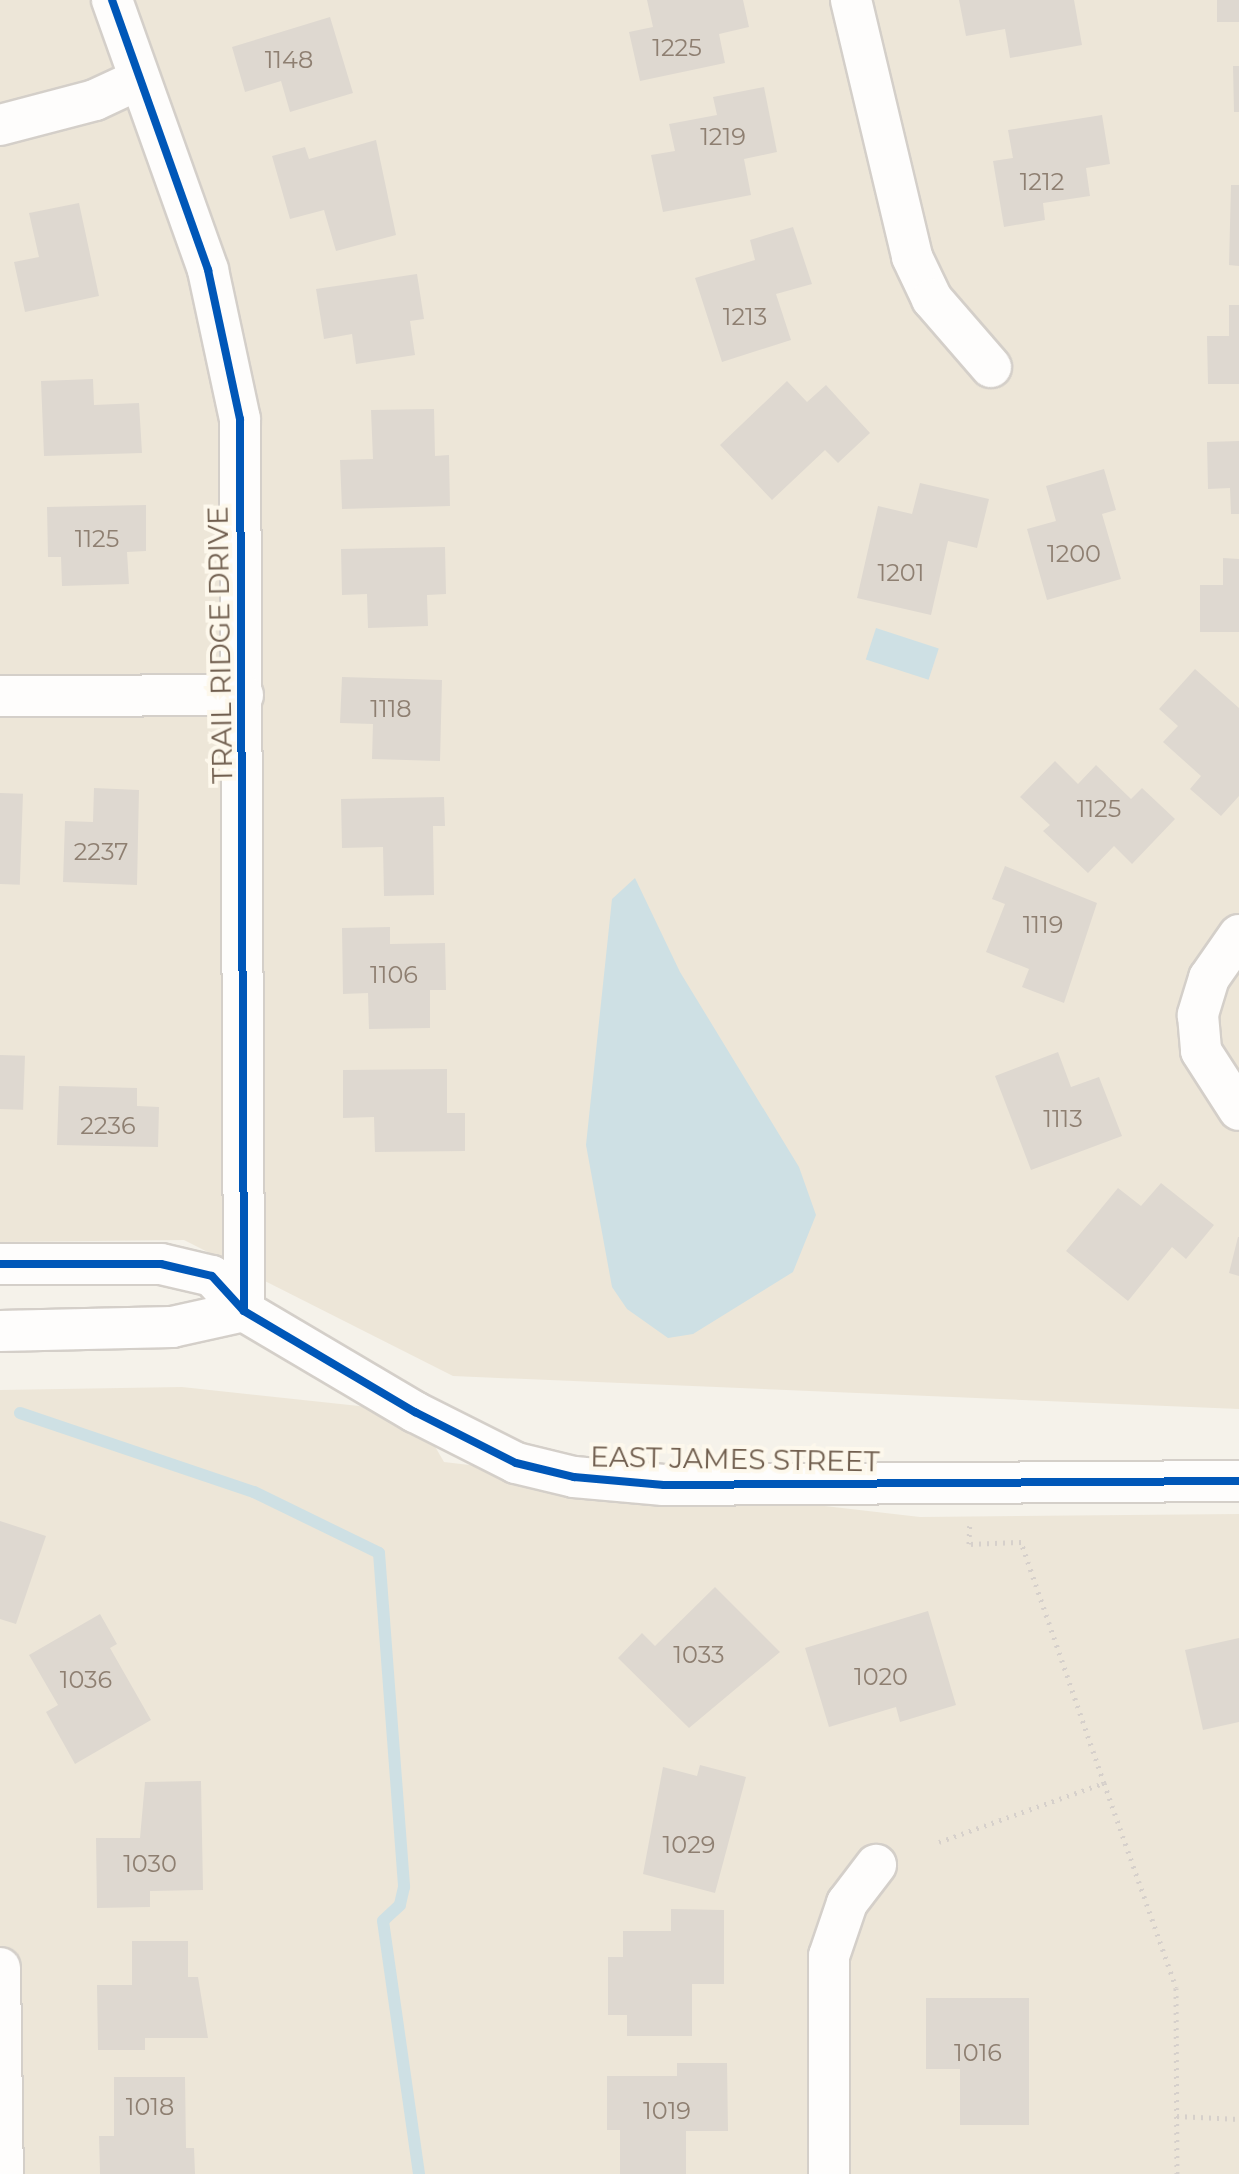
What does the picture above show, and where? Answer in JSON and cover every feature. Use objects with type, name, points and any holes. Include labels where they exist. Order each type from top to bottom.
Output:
[{"type":"street","name":"TRAIL RIDGE DRIVE","points":[[112,0],[138,80],[192,218],[233,367],[243,695],[244,1311]]},
{"type":"street","points":[[851,0],[912,257],[932,299],[991,367]]},
{"type":"street","points":[[0,125],[95,100],[138,80]]},
{"type":"street","points":[[0,696],[243,695]]},
{"type":"street","points":[[1239,935],[1209,978],[1198,1015],[1201,1051],[1239,1110]]},
{"type":"street","name":"EAST JAMES STREET","points":[[0,1264],[161,1264],[212,1276],[244,1311],[465,1438],[516,1463],[574,1477],[664,1485],[1239,1481]]},
{"type":"street","points":[[0,1331],[172,1327],[244,1311]]},
{"type":"street","points":[[829,2174],[829,1956],[847,1903],[876,1865]]},
{"type":"street","points":[[0,1968],[3,2174]]},
{"type":"path","points":[[970,1516],[969,1544],[1021,1542],[1176,1988],[1177,2174]]},
{"type":"path","points":[[939,1842],[1104,1783]]},
{"type":"path","points":[[1177,2116],[1239,2119]]},
{"type":"shaded area","points":[[0,0],[1239,0],[1239,1409],[453,1376],[184,1240],[0,1242]]},
{"type":"shaded area","points":[[876,628],[939,648],[929,680],[866,659]]},
{"type":"shaded area","points":[[635,878],[680,972],[799,1167],[816,1215],[793,1272],[693,1334],[668,1338],[627,1309],[612,1287],[586,1145],[612,899]]},
{"type":"shaded area","points":[[182,1387],[415,1412],[444,1462],[920,1517],[1239,1514],[1239,2174],[0,2174],[0,1390]]},
{"type":"building","points":[[647,0],[743,0],[749,27],[719,34],[725,63],[640,81],[629,32],[653,27]]},
{"type":"building","points":[[959,0],[1074,0],[1082,45],[1010,58],[1005,29],[966,36]]},
{"type":"building","points":[[1217,0],[1239,0],[1239,22],[1217,22]]},
{"type":"building","points":[[330,17],[353,93],[290,112],[281,81],[245,92],[232,47]]},
{"type":"building","points":[[1233,66],[1239,66],[1239,112],[1234,112]]},
{"type":"building","points":[[764,87],[777,152],[744,159],[751,195],[663,212],[651,155],[675,151],[669,124],[717,115],[713,97]]},
{"type":"building","points":[[1102,115],[1110,164],[1086,168],[1090,196],[1043,203],[1045,220],[1004,227],[993,161],[1013,158],[1008,130]]},
{"type":"building","points":[[376,140],[396,235],[336,251],[324,210],[290,219],[272,156],[305,147],[309,159]]},
{"type":"building","points":[[1231,185],[1239,185],[1239,266],[1229,265]]},
{"type":"building","points":[[79,203],[99,296],[25,312],[14,262],[39,257],[29,213]]},
{"type":"building","points":[[793,227],[812,284],[776,294],[791,340],[722,362],[695,278],[755,260],[750,240]]},
{"type":"building","points":[[417,274],[424,319],[410,321],[415,355],[356,364],[352,334],[324,339],[316,289]]},
{"type":"building","points":[[1229,305],[1239,305],[1239,384],[1208,384],[1207,336],[1229,336]]},
{"type":"building","points":[[93,379],[94,405],[139,403],[142,453],[44,456],[41,381]]},
{"type":"building","points":[[787,381],[807,402],[826,385],[870,433],[838,463],[825,450],[772,500],[720,445]]},
{"type":"building","points":[[434,409],[435,456],[449,455],[450,506],[342,509],[340,460],[373,459],[371,410]]},
{"type":"building","points":[[1239,441],[1239,514],[1231,514],[1230,488],[1208,489],[1207,442]]},
{"type":"building","points":[[1104,469],[1116,510],[1102,514],[1121,579],[1047,600],[1027,529],[1056,521],[1046,486]]},
{"type":"building","points":[[920,483],[989,499],[977,548],[948,541],[931,615],[857,598],[878,506],[912,514]]},
{"type":"building","points":[[146,505],[146,551],[127,552],[129,584],[62,586],[61,557],[48,557],[47,507]]},
{"type":"building","points":[[445,547],[446,594],[427,595],[428,626],[368,628],[367,594],[342,595],[341,549]]},
{"type":"building","points":[[1223,558],[1239,559],[1239,632],[1200,632],[1200,585],[1223,585]]},
{"type":"building","points":[[1195,669],[1239,708],[1239,796],[1221,816],[1190,789],[1201,776],[1163,742],[1178,726],[1159,709]]},
{"type":"building","points":[[342,677],[442,680],[440,761],[372,759],[373,724],[340,723]]},
{"type":"building","points":[[1055,761],[1078,784],[1096,765],[1131,799],[1142,788],[1175,819],[1132,864],[1114,846],[1088,873],[1043,831],[1050,825],[1020,797]]},
{"type":"building","points":[[94,788],[139,790],[137,885],[63,882],[65,821],[93,822]]},
{"type":"building","points":[[0,793],[23,794],[20,885],[0,884]]},
{"type":"building","points":[[444,797],[445,826],[433,826],[434,895],[384,896],[383,847],[342,848],[341,799]]},
{"type":"building","points":[[1005,866],[1097,903],[1064,1003],[1022,987],[1029,969],[986,952],[1005,904],[992,899]]},
{"type":"building","points":[[390,927],[390,944],[445,943],[446,990],[430,990],[430,1028],[369,1029],[368,993],[343,994],[342,928]]},
{"type":"building","points":[[1058,1052],[1071,1087],[1099,1077],[1122,1136],[1031,1170],[995,1076]]},
{"type":"building","points":[[0,1055],[25,1056],[23,1110],[0,1109]]},
{"type":"building","points":[[447,1069],[447,1113],[465,1113],[465,1151],[375,1152],[374,1117],[343,1118],[343,1070]]},
{"type":"building","points":[[59,1086],[137,1088],[137,1106],[159,1107],[158,1147],[57,1145]]},
{"type":"building","points":[[1161,1183],[1214,1225],[1186,1259],[1172,1247],[1128,1301],[1066,1251],[1118,1188],[1141,1206]]},
{"type":"building","points":[[1239,1237],[1239,1276],[1229,1273]]},
{"type":"building","points":[[0,1521],[46,1536],[16,1624],[0,1619]]},
{"type":"building","points":[[715,1587],[780,1652],[689,1728],[618,1658],[642,1633],[655,1646]]},
{"type":"building","points":[[928,1611],[956,1705],[900,1722],[896,1707],[829,1727],[805,1648]]},
{"type":"building","points":[[100,1614],[117,1644],[110,1648],[151,1720],[75,1764],[46,1712],[58,1705],[29,1655]]},
{"type":"building","points":[[1239,1638],[1239,1722],[1203,1730],[1185,1650]]},
{"type":"building","points":[[700,1765],[746,1777],[715,1893],[643,1874],[663,1767],[697,1776]]},
{"type":"building","points":[[201,1781],[203,1890],[150,1891],[150,1907],[97,1908],[96,1838],[140,1838],[145,1782]]},
{"type":"building","points":[[671,1909],[724,1910],[724,1984],[692,1984],[692,2036],[627,2036],[627,2015],[608,2015],[608,1957],[623,1957],[623,1931],[671,1931]]},
{"type":"building","points":[[132,1941],[188,1941],[188,1977],[198,1977],[208,2038],[145,2038],[145,2050],[98,2050],[97,1985],[132,1985]]},
{"type":"building","points":[[926,1998],[1029,1998],[1029,2125],[960,2125],[960,2069],[926,2069]]},
{"type":"building","points":[[677,2063],[727,2063],[728,2131],[686,2131],[686,2174],[620,2174],[620,2130],[607,2130],[607,2076],[677,2076]]},
{"type":"building","points":[[114,2077],[185,2077],[186,2148],[194,2148],[195,2174],[100,2174],[99,2136],[114,2136]]},
{"type":"waterway","points":[[20,1413],[254,1492],[379,1553],[404,1887],[400,1905],[383,1921],[419,2174]]},
{"type":"cycle path","points":[[112,0],[208,270],[240,419],[244,1311]]},
{"type":"cycle path","points":[[0,1264],[161,1264],[212,1276],[244,1311],[415,1412],[516,1463],[574,1477],[664,1485],[1239,1481]]}]
